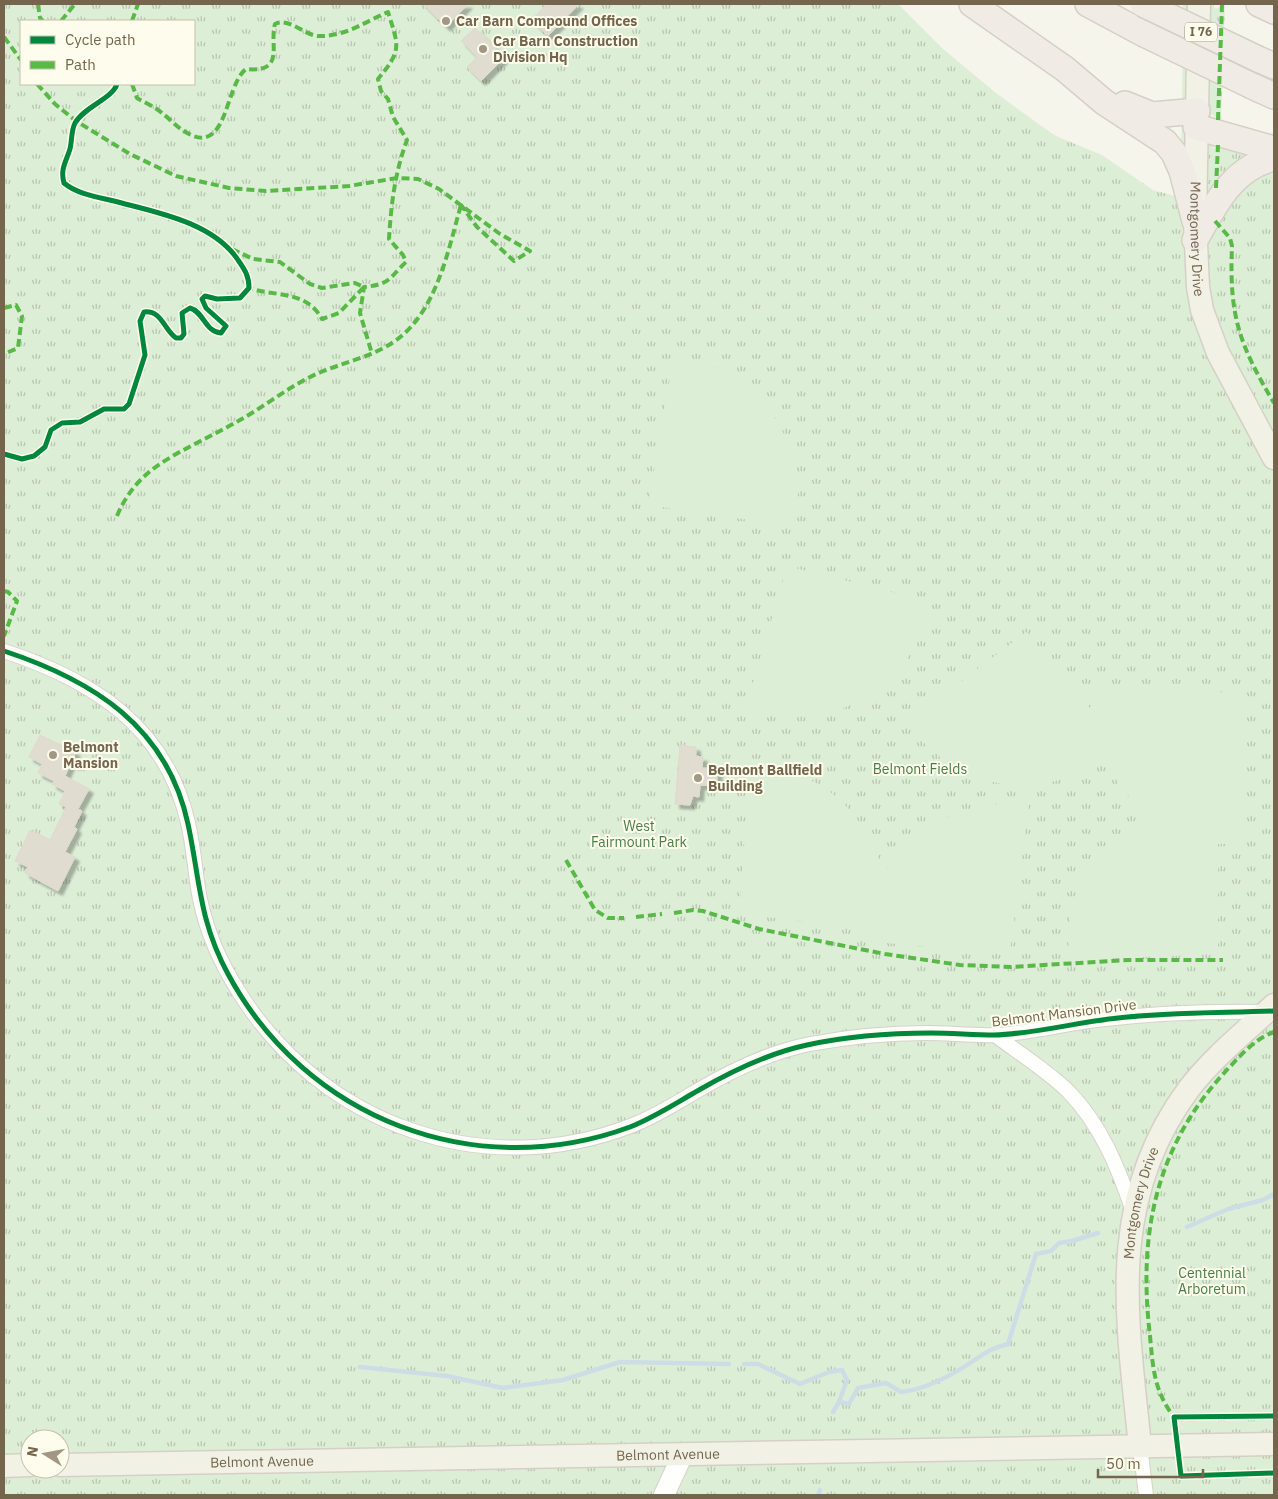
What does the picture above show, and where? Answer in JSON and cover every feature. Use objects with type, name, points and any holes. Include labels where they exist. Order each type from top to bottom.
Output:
[{"type":"highway","points":[[972,4],[1073,75],[1104,102],[1158,136],[1176,158],[1187,186],[1195,230]]},
{"type":"highway","name":"I 76","points":[[1088,4],[1144,34],[1263,91]]},
{"type":"highway","name":"I 76","points":[[1143,4],[1266,62]]},
{"type":"highway","points":[[1259,4],[1274,11]]},
{"type":"highway","points":[[1073,75],[1146,114],[1196,119],[1274,148]]},
{"type":"highway","points":[[1195,230],[1232,182],[1249,167],[1274,158]]},
{"type":"main road","name":"Montgomery Drive","points":[[1199,4],[1195,230],[1198,287],[1210,333],[1228,372],[1274,458]]},
{"type":"main road","name":"Montgomery Drive","points":[[1140,1446],[1128,1299],[1128,1255],[1133,1211],[1155,1144],[1178,1105],[1214,1061],[1272,1009]]},
{"type":"main road","name":"Belmont Avenue","points":[[70,1465],[1274,1444]]},
{"type":"main road","points":[[4,1466],[20,1465]]},
{"type":"street","name":"Belmont Mansion Drive","points":[[4,651],[40,664],[96,693],[121,710],[142,731],[156,750],[178,790],[189,826],[200,898],[209,933],[228,975],[275,1041],[312,1076],[352,1104],[399,1126],[446,1141],[470,1145],[516,1148],[562,1144],[606,1134],[653,1117],[719,1078],[789,1049],[838,1039],[894,1033],[995,1035],[1155,1014],[1272,1009]]},
{"type":"street","name":"Belmont Mansion Drive","points":[[995,1035],[1051,1077],[1080,1105],[1112,1155],[1133,1211]]},
{"type":"street","points":[[1140,1446],[1146,1495]]},
{"type":"street","points":[[664,1495],[683,1454]]},
{"type":"green space","name":"West Fairmount Park","points":[[4,4],[898,4],[942,48],[996,93],[1056,136],[1102,155],[1153,190],[1179,197],[1182,125],[1183,4],[1214,4],[1215,9],[1225,4],[1221,123],[1211,114],[1213,149],[1216,145],[1259,154],[1244,184],[1274,168],[1274,1495],[4,1495]]},
{"type":"green space","points":[[674,355],[705,363],[732,376],[754,394],[772,414],[786,439],[795,466],[798,495],[796,527],[648,505]]},
{"type":"green space","points":[[787,566],[933,602],[922,633],[906,660],[887,682],[864,699],[838,710],[809,716],[778,716],[745,710]]},
{"type":"green space","points":[[1026,632],[1095,714],[1097,683],[1246,694],[1241,844],[1218,844],[1218,954],[1069,960],[1071,912],[1085,874],[1110,843],[1148,816],[1120,787],[1106,760],[1079,774],[1051,782],[1024,785],[998,783],[973,776],[949,764],[927,746],[907,723]]},
{"type":"green space","points":[[750,764],[797,774],[835,796],[864,829],[875,849],[884,872],[914,840],[947,818],[985,806],[1029,804],[1010,953],[861,941],[862,928],[739,914]]},
{"type":"building","name":"Car Barn Compound Offices","points":[[423,4],[468,4],[446,27]]},
{"type":"building","points":[[547,4],[579,4],[548,36],[531,20]]},
{"type":"building","name":"Car Barn Construction Division Hq","points":[[475,28],[505,57],[481,81],[467,67],[477,57],[461,41]]},
{"type":"building","points":[[40,735],[76,752],[65,776],[89,789],[78,809],[82,811],[74,827],[77,829],[65,852],[75,857],[58,891],[25,873],[28,867],[15,861],[30,830],[50,840],[66,807],[59,804],[65,791],[52,784],[54,781],[38,773],[42,764],[29,757]]},
{"type":"building","name":"Belmont Ballfield Building","points":[[680,745],[696,747],[696,756],[703,757],[702,768],[718,769],[716,786],[700,785],[699,797],[693,796],[690,805],[675,804]]},
{"type":"waterway","points":[[1187,1227],[1228,1209],[1263,1200],[1274,1194]]},
{"type":"waterway","points":[[833,1412],[839,1402],[849,1404],[858,1388],[886,1383],[901,1392],[920,1388],[947,1377],[990,1351],[1008,1344],[1036,1254],[1051,1251],[1059,1243],[1098,1233]]},
{"type":"waterway","points":[[360,1367],[447,1376],[503,1388],[563,1380],[620,1362],[729,1364]]},
{"type":"waterway","points":[[744,1364],[758,1364],[800,1384],[829,1372],[842,1370],[847,1380],[839,1402]]},
{"type":"waterway","points":[[818,1495],[820,1490]]},
{"type":"marked path","points":[[38,4],[42,20]]},
{"type":"marked path","points":[[62,20],[75,4]]},
{"type":"marked path","points":[[132,20],[138,4]]},
{"type":"marked path","points":[[1218,120],[1222,5]]},
{"type":"marked path","points":[[132,85],[137,98],[157,109],[184,131],[198,137],[209,136],[217,129],[233,90],[246,69],[267,67],[271,62],[275,24],[280,22],[291,24],[313,35],[328,36],[354,28],[388,12],[396,41],[396,48],[391,61],[378,79],[381,91],[388,99],[393,117],[407,140],[399,164],[394,189],[389,239],[403,255],[406,262],[388,280],[373,286],[364,287],[360,313],[372,354]]},
{"type":"marked path","points":[[4,37],[20,59]]},
{"type":"marked path","points":[[38,85],[55,104],[76,121],[130,154],[176,176],[229,188],[266,191],[349,186],[397,178],[418,179],[439,189],[461,205]]},
{"type":"marked path","points":[[1216,188],[1218,145]]},
{"type":"marked path","points":[[461,205],[500,234],[530,251],[514,261],[477,227],[461,205]]},
{"type":"marked path","points":[[117,516],[134,487],[157,466],[240,420],[310,377],[376,352],[397,340],[406,332],[427,305],[435,289],[461,205]]},
{"type":"marked path","points":[[1215,221],[1230,238],[1232,246],[1232,292],[1239,329],[1252,363],[1274,403]]},
{"type":"marked path","points":[[232,249],[253,259],[280,262],[310,284],[322,288],[355,283],[364,287],[339,313],[322,319],[308,303],[299,299],[249,288]]},
{"type":"marked path","points":[[4,308],[16,305],[22,316],[18,348],[4,354]]},
{"type":"marked path","points":[[4,591],[8,592],[17,601],[4,636]]},
{"type":"marked path","points":[[566,860],[595,910],[608,918],[624,918]]},
{"type":"marked path","points":[[674,913],[693,910],[703,911],[759,929],[885,954],[960,965],[1011,967],[1128,960],[1223,960]]},
{"type":"marked path","points":[[636,917],[662,914]]},
{"type":"marked path","points":[[1175,1422],[1158,1388],[1152,1359],[1147,1299],[1147,1263],[1150,1228],[1157,1195],[1167,1162],[1182,1131],[1201,1101],[1247,1049],[1260,1039],[1274,1032]]},
{"type":"cycle path","points":[[4,454],[22,459],[34,456],[45,447],[51,430],[62,423],[80,422],[104,409],[124,409],[129,404],[145,355],[140,321],[144,312],[150,312],[159,317],[176,338],[181,338],[184,334],[182,313],[190,308],[195,310],[211,329],[221,333],[226,326],[206,308],[202,299],[205,296],[217,299],[240,298],[249,288],[245,270],[227,247],[214,236],[182,220],[88,195],[64,183],[63,170],[70,149],[75,123],[85,112],[110,94],[116,85]]},
{"type":"cycle path","points":[[4,651],[67,676],[95,693],[121,712],[144,734],[163,760],[178,790],[188,824],[206,918],[218,955],[261,1025],[302,1067],[349,1101],[400,1126],[455,1142],[513,1148],[571,1143],[630,1127],[751,1063],[793,1048],[853,1037],[939,1033],[994,1035],[1138,1016],[1274,1011]]},
{"type":"cycle path","points":[[1274,1416],[1174,1417],[1181,1476],[1274,1473]]},
{"type":"place","name":"Car Barn Compound Offices","points":[[446,21]]},
{"type":"place","name":"Car Barn Construction Division Hq","points":[[483,49]]},
{"type":"place","name":"Belmont Mansion","points":[[53,755]]},
{"type":"place","name":"Belmont Ballfield Building","points":[[698,778]]},
{"type":"park label","name":"Belmont Fields","points":[[920,769]]},
{"type":"park label","name":"Centennial Arboretum","points":[[1212,1282]]}]
